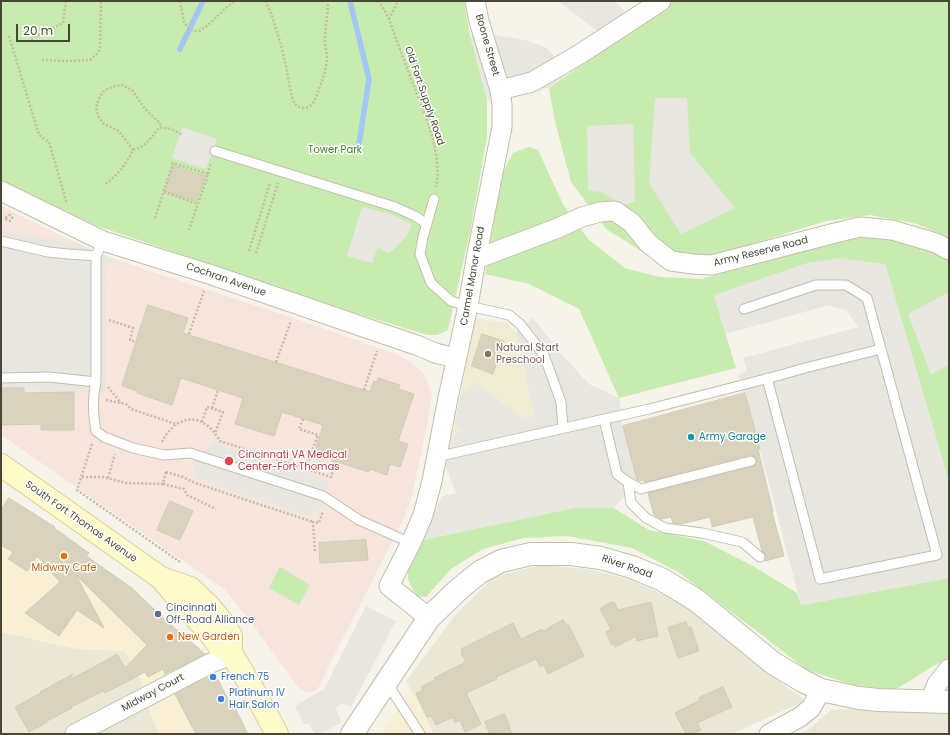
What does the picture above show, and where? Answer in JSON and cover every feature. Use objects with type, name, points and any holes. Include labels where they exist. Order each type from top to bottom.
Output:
[{"type":"main road","name":"South Fort Thomas Avenue","points":[[1,465],[161,578],[208,631],[219,646],[231,653],[255,693],[273,733]]},
{"type":"street","name":"Boone Street","points":[[475,1],[479,21],[500,90]]},
{"type":"street","points":[[500,90],[532,82],[580,54],[661,1]]},
{"type":"street","name":"Carmel Manor Road","points":[[429,618],[389,586],[411,543],[423,515],[432,481],[456,358],[468,306],[502,127],[500,90]]},
{"type":"street","name":"Cochran Avenue","points":[[1,191],[74,227],[99,248],[212,275],[419,346],[435,353],[456,358]]},
{"type":"street","name":"Army Reserve Road","points":[[476,259],[582,218],[600,212],[615,211],[632,223],[648,243],[671,261],[693,264],[712,265],[860,227],[892,230],[936,243],[949,250]]},
{"type":"street","name":"River Road","points":[[352,734],[429,618],[459,589],[480,572],[501,561],[531,554],[571,554],[601,558],[632,567],[661,579],[696,600],[773,663],[821,690],[859,698],[878,700],[939,702]]},
{"type":"street","name":"Midway Court","points":[[76,734],[231,653]]},
{"type":"street","points":[[939,702],[937,684],[949,669]]},
{"type":"street","points":[[769,734],[800,717],[811,708],[821,690]]},
{"type":"lane","points":[[215,151],[395,207],[415,216],[427,224]]},
{"type":"lane","points":[[434,199],[420,254],[432,283],[451,301],[509,315],[520,324],[544,355],[561,402],[563,428]]},
{"type":"lane","points":[[1,241],[48,252],[68,254],[99,248],[96,315],[96,382],[93,397],[93,417],[96,431],[104,437],[133,448],[164,455],[190,453],[323,496],[359,520],[411,543]]},
{"type":"lane","points":[[744,309],[816,285],[846,285],[867,298],[937,555],[820,579],[767,378]]},
{"type":"lane","points":[[436,457],[649,409],[881,349]]},
{"type":"lane","points":[[1,378],[49,377],[96,382]]},
{"type":"lane","points":[[604,419],[617,474],[641,489],[751,461]]},
{"type":"lane","points":[[628,482],[632,503],[646,518],[665,528],[702,533],[742,542],[760,557]]},
{"type":"lane","points":[[386,683],[420,734]]},
{"type":"path","points":[[31,39],[63,23],[66,1]]},
{"type":"path","points":[[42,60],[82,61],[94,58],[100,48],[101,1]]},
{"type":"path","points":[[180,1],[184,22],[190,29],[196,31],[203,29],[235,1]]},
{"type":"path","points":[[265,1],[270,8],[284,53],[290,89],[296,105],[300,108],[310,107],[313,103],[325,73],[327,58],[325,34],[328,1]]},
{"type":"path","name":"Old Fort Supply Road","points":[[378,1],[389,19],[425,116],[433,142],[437,164],[437,182],[434,199]]},
{"type":"path","points":[[389,19],[398,1]]},
{"type":"path","points":[[9,36],[39,135],[49,142],[74,227]]},
{"type":"path","points":[[133,150],[119,131],[104,124],[98,116],[96,107],[100,96],[105,90],[115,86],[123,86],[132,90],[145,109],[160,123],[161,128]]},
{"type":"path","points":[[106,184],[120,171],[133,150],[145,145],[159,128],[165,128],[177,132],[182,136]]},
{"type":"path","points":[[155,218],[173,163],[208,174],[189,230]]},
{"type":"path","points":[[249,251],[278,170]]},
{"type":"path","points":[[256,253],[278,170]]},
{"type":"path","points":[[164,192],[198,204]]},
{"type":"path","points":[[189,334],[206,286]]},
{"type":"path","points":[[96,315],[133,328],[130,340],[136,342]]},
{"type":"path","points":[[276,362],[293,315]]},
{"type":"path","points":[[364,390],[379,344]]},
{"type":"path","points":[[212,408],[218,390]]},
{"type":"path","points":[[93,397],[126,404],[131,409],[176,424]]},
{"type":"path","points":[[202,422],[207,407],[223,412],[215,433]]},
{"type":"path","points":[[303,419],[299,429],[318,435],[306,468]]},
{"type":"path","points":[[162,447],[162,442],[168,432],[176,424],[186,420],[198,420],[208,425],[220,441],[331,477],[336,462]]},
{"type":"path","points":[[96,431],[77,490],[184,565]]},
{"type":"path","points":[[108,478],[119,442]]},
{"type":"path","points":[[163,484],[167,471],[195,483],[319,523],[327,498]]},
{"type":"path","points":[[82,477],[103,477],[126,483],[163,484],[184,489],[187,495],[216,509]]},
{"type":"path","points":[[313,522],[315,551]]},
{"type":"shaded area","points":[[558,1],[614,1],[625,11],[600,33]]},
{"type":"shaded area","points":[[493,35],[525,40],[545,47],[555,57],[563,78],[549,88],[487,99],[470,36]]},
{"type":"shaded area","points":[[655,98],[687,98],[690,153],[735,208],[681,234],[649,183]]},
{"type":"shaded area","points":[[633,124],[635,202],[622,205],[602,192],[588,190],[587,126]]},
{"type":"shaded area","points":[[182,127],[217,139],[206,169],[172,158]]},
{"type":"shaded area","name":"Cincinnati VA Medical Center-Fort Thomas","points":[[1,206],[55,233],[114,259],[299,320],[396,354],[412,363],[423,373],[432,396],[411,500],[402,522],[319,687],[314,691],[308,692],[297,686],[256,629],[224,589],[1,435]]},
{"type":"shaded area","points":[[362,207],[390,214],[412,224],[406,237],[391,252],[387,253],[378,247],[372,263],[347,256]]},
{"type":"shaded area","points":[[1,230],[82,245],[114,259],[105,265],[106,392],[41,393],[37,390],[24,388],[1,388]]},
{"type":"shaded area","points":[[838,258],[885,264],[949,482],[949,578],[801,605],[745,393],[738,375],[747,371],[743,358],[858,327],[847,311],[829,305],[726,334],[714,295],[807,263]]},
{"type":"shaded area","points":[[949,292],[949,364],[931,375],[908,314]]},
{"type":"shaded area","points":[[476,318],[507,323],[516,332],[541,444],[446,467],[460,396]]},
{"type":"shaded area","points":[[533,318],[563,356],[589,384],[619,398],[623,426],[638,481],[614,508],[573,508],[422,540],[442,496],[456,493],[446,467],[451,440],[461,429],[454,425],[460,396],[475,383],[524,419],[530,419],[534,414],[516,332]]},
{"type":"shaded area","points":[[214,440],[222,445],[329,480],[322,507],[307,516],[193,478],[194,464]]},
{"type":"shaded area","points":[[1,491],[9,498],[55,527],[89,553],[96,563],[135,590],[164,619],[201,651],[206,659],[146,691],[125,651],[77,649],[1,632]]},
{"type":"shaded area","points":[[540,565],[588,569],[632,580],[689,607],[790,690],[803,698],[801,703],[731,734],[434,734],[406,681],[456,614],[494,577]]},
{"type":"shaded area","points":[[366,606],[396,621],[351,707],[344,704],[337,706],[336,710],[342,722],[320,734],[315,734],[309,724],[304,724],[295,706],[324,689]]},
{"type":"shaded area","points":[[1,632],[77,649],[125,651],[146,691],[146,703],[159,734],[1,734]]},
{"type":"shaded area","points":[[213,670],[248,734],[159,734],[146,703]]},
{"type":"shaded area","points":[[411,689],[434,734],[380,734]]},
{"type":"shaded area","points":[[844,709],[949,713],[949,734],[799,734],[807,731],[831,710]]},
{"type":"green space","name":"Tower Park","points":[[1,1],[464,1],[470,36],[487,99],[487,137],[470,232],[448,330],[437,335],[427,335],[349,311],[97,226],[1,180]]},
{"type":"green space","points":[[674,1],[949,1],[949,238],[917,224],[870,215],[826,221],[723,253],[679,259],[641,251],[606,229],[571,182],[555,122],[549,88]]},
{"type":"green space","points":[[528,147],[538,150],[563,204],[588,239],[625,268],[659,277],[702,279],[786,253],[859,237],[892,238],[949,256],[949,482],[885,264],[714,295],[736,368],[619,398],[579,309],[529,284],[485,274],[502,173],[513,153]]},
{"type":"green space","points":[[574,508],[614,508],[649,530],[704,541],[753,566],[797,593],[801,605],[949,578],[949,659],[933,666],[895,690],[853,685],[807,670],[678,572],[632,548],[567,536],[524,538],[483,549],[451,569],[426,597],[416,596],[408,579],[408,567],[422,540]]},
{"type":"green space","points":[[280,567],[310,585],[299,605],[269,588]]},
{"type":"building","points":[[174,166],[205,176],[196,201],[165,191]]},
{"type":"building","points":[[148,305],[188,318],[183,333],[370,392],[374,381],[377,382],[378,378],[400,385],[398,389],[414,394],[398,441],[408,444],[400,467],[390,464],[387,475],[370,469],[369,472],[314,455],[323,425],[282,412],[274,436],[235,424],[243,398],[181,378],[172,405],[137,393],[137,391],[122,386]]},
{"type":"building","name":"Natural Start Preschool","points":[[482,334],[504,341],[493,374],[472,366]]},
{"type":"building","points":[[1,388],[24,388],[24,393],[74,392],[74,430],[41,430],[41,424],[1,425]]},
{"type":"building","points":[[745,393],[760,449],[758,449],[772,512],[784,556],[765,561],[766,555],[762,551],[753,517],[712,527],[710,517],[681,524],[673,523],[671,517],[661,519],[654,515],[648,493],[752,467],[757,462],[755,457],[750,455],[645,482],[644,480],[639,481],[637,480],[623,426]]},
{"type":"building","points":[[9,498],[55,527],[54,528],[89,553],[86,556],[132,588],[164,619],[205,654],[165,674],[163,669],[148,677],[145,672],[105,693],[103,691],[71,707],[72,708],[29,732],[15,707],[73,674],[69,680],[117,654],[125,668],[147,645],[76,575],[104,628],[77,610],[59,636],[25,613],[60,582],[37,556],[27,571],[8,559],[13,552],[1,545],[1,510]]},
{"type":"building","points":[[170,501],[193,511],[180,540],[157,530]]},
{"type":"building","points":[[366,540],[368,560],[320,563],[319,543]]},
{"type":"building","points":[[614,602],[618,610],[651,602],[658,636],[637,641],[636,636],[615,647],[614,644],[612,645],[606,632],[611,629],[600,609]]},
{"type":"building","points":[[563,620],[566,625],[568,624],[584,656],[548,674],[544,665],[540,667],[536,659],[496,677],[497,679],[466,693],[481,724],[465,732],[460,720],[455,723],[453,717],[436,725],[431,716],[427,717],[416,693],[423,690],[421,687],[435,680],[434,678],[466,662],[461,653],[463,653],[461,649],[513,623],[521,639],[542,629],[543,631]]},
{"type":"building","points":[[686,622],[688,627],[691,627],[699,651],[678,658],[668,628]]},
{"type":"building","points":[[215,674],[248,734],[196,734],[175,694]]},
{"type":"building","points":[[723,687],[732,707],[697,723],[701,730],[693,734],[686,734],[675,713],[700,700],[699,698]]},
{"type":"building","points":[[505,714],[512,734],[490,734],[485,722]]},
{"type":"waterway","points":[[180,49],[203,1]]},
{"type":"waterway","points":[[350,1],[369,79],[359,144]]},
{"type":"place","name":"Natural Start Preschool","points":[[488,354]]},
{"type":"place","name":"Army Garage","points":[[691,437]]},
{"type":"place","name":"Cincinnati VA Medical Center-Fort Thomas","points":[[229,461]]},
{"type":"place","name":"Midway Cafe","points":[[64,556]]},
{"type":"place","name":"Cincinnati Off-Road Alliance","points":[[158,614]]},
{"type":"place","name":"New Garden","points":[[170,637]]},
{"type":"place","name":"French 75","points":[[213,677]]},
{"type":"place","name":"Platinum IV Hair Salon","points":[[221,699]]}]
